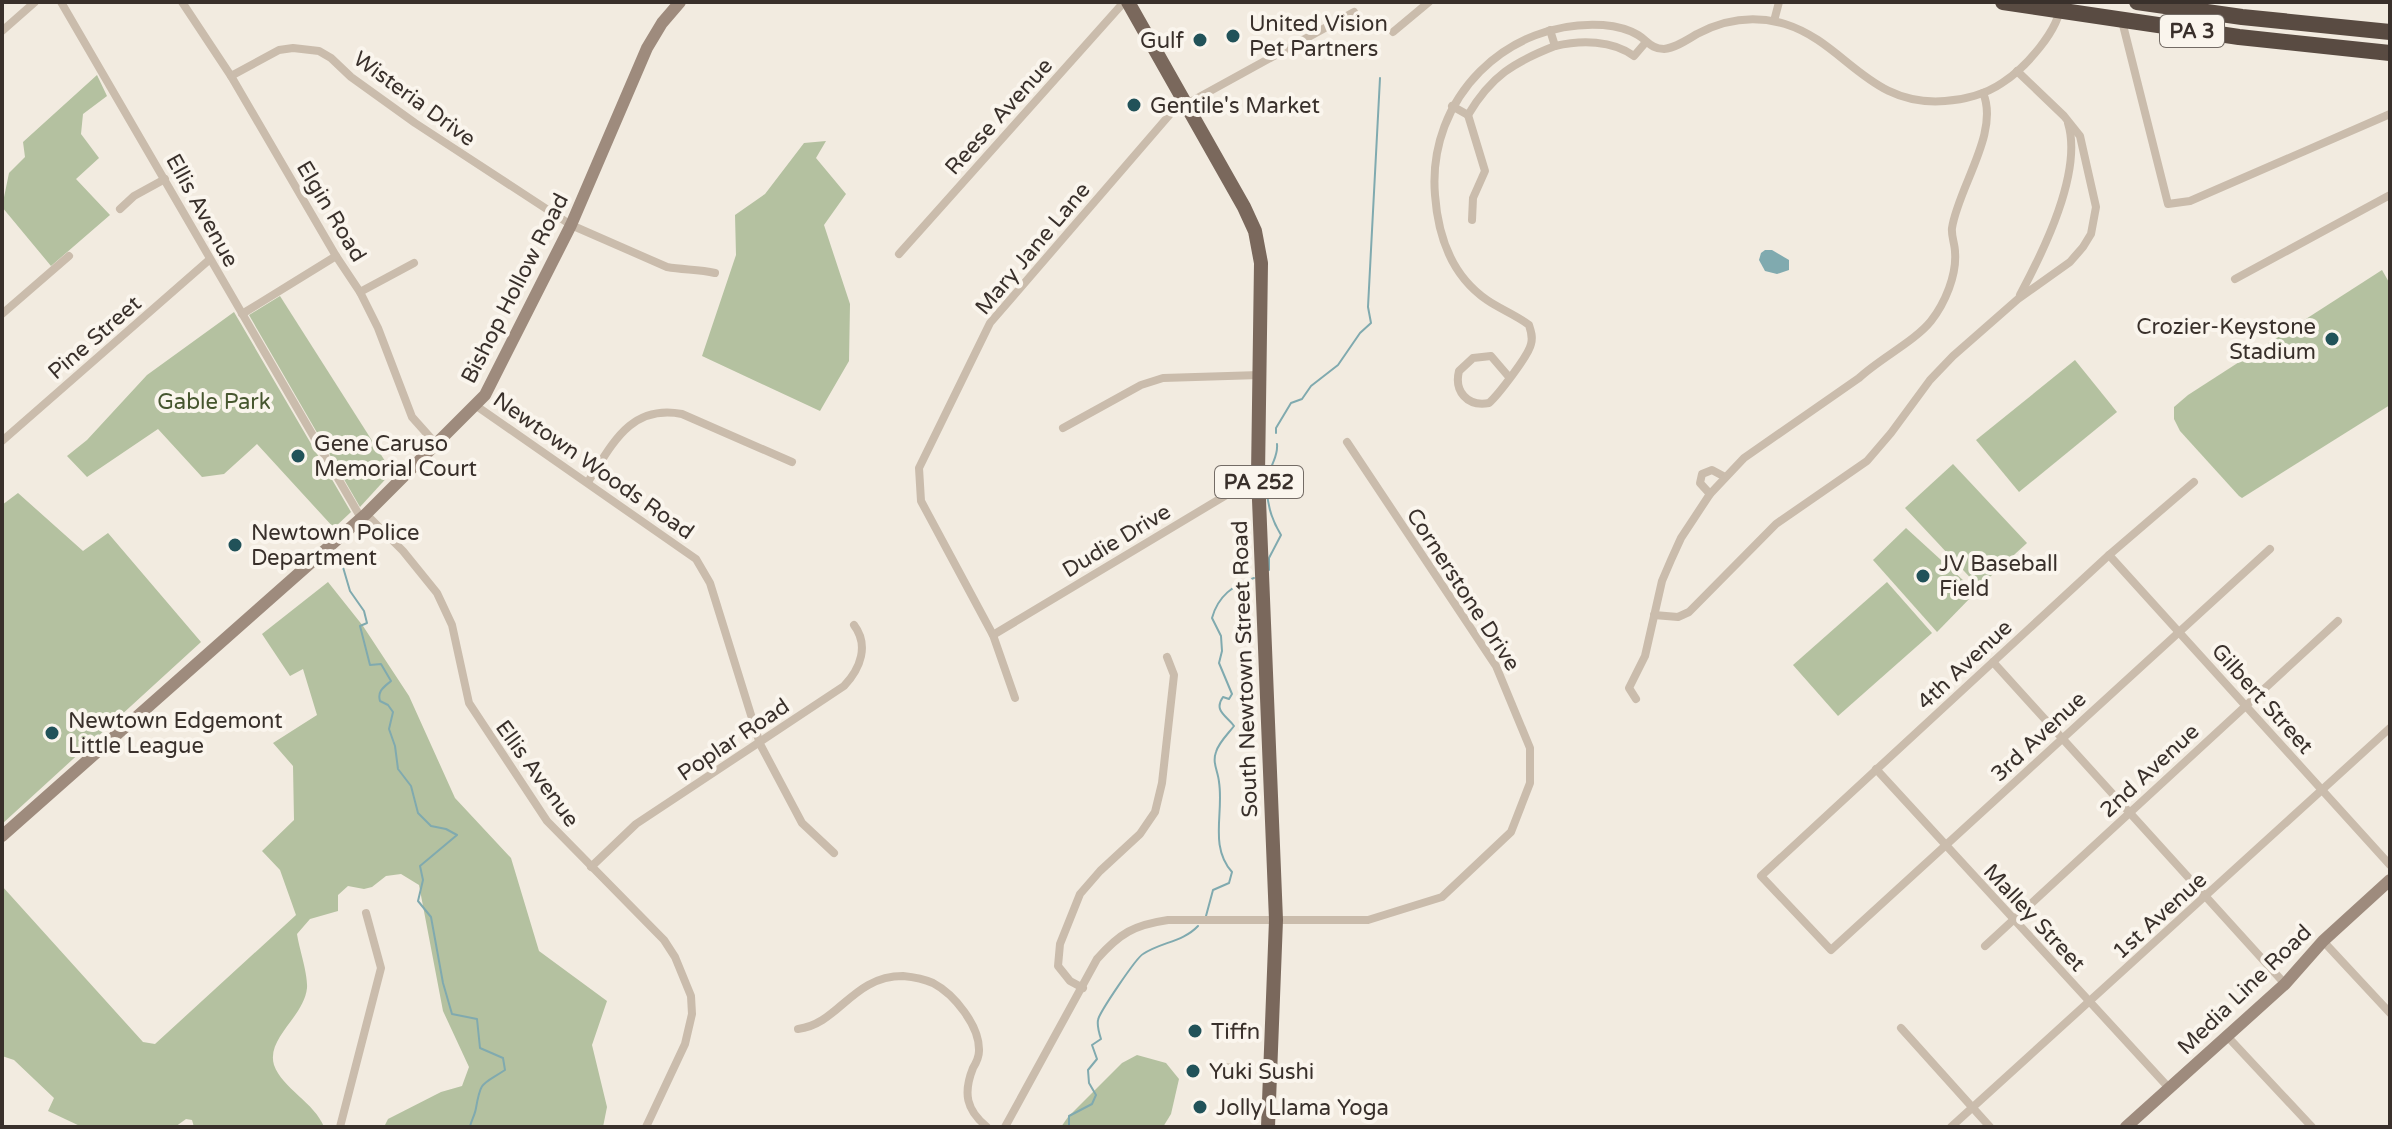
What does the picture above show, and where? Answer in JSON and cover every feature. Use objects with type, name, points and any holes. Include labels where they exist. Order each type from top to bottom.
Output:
[{"type":"highway","name":"PA 3","points":[[2003,2],[2060,6],[2121,20],[2239,37],[2390,53]]},
{"type":"highway","name":"PA 3","points":[[2137,2],[2256,19],[2390,32]]},
{"type":"main road","name":"South Newtown Street Road","points":[[1126,2],[1239,196],[1255,231],[1262,276],[1258,475],[1276,920],[1268,1127]]},
{"type":"street","points":[[2,31],[35,2]]},
{"type":"street","name":"Ellis Avenue","points":[[61,2],[209,260],[363,516],[403,551],[437,593],[452,625],[463,683],[479,722],[547,821],[664,940],[685,976],[692,1014],[685,1044],[646,1127]]},
{"type":"street","name":"Elgin Road","points":[[182,2],[231,76],[360,292],[378,328],[412,417],[437,445]]},
{"type":"street","name":"Bishop Hollow Road","points":[[2,836],[363,516],[485,395],[571,225],[641,61],[662,23],[680,2]]},
{"type":"street","name":"Reese Avenue","points":[[899,254],[1126,2]]},
{"type":"street","points":[[1393,32],[1429,2]]},
{"type":"street","points":[[1774,21],[1779,2]]},
{"type":"street","points":[[1509,377],[1491,356],[1484,356],[1464,363],[1457,380],[1458,390],[1465,398],[1481,404],[1489,403],[1498,394],[1531,345],[1529,325],[1472,288],[1449,257],[1441,234],[1435,193],[1440,137],[1452,106],[1475,74],[1495,57],[1527,38],[1572,25],[1618,27],[1639,36],[1651,47],[1667,49],[1723,23],[1755,19],[1774,21],[1804,33],[1878,86],[1897,95],[1945,101],[1983,93],[2017,71],[2054,28],[2060,6]]},
{"type":"street","name":"Mary Jane Lane","points":[[1015,698],[993,635],[921,501],[919,468],[990,323],[1172,112],[1354,12]]},
{"type":"street","points":[[2121,20],[2168,204],[2190,201],[2390,114]]},
{"type":"street","points":[[1550,30],[1555,46]]},
{"type":"street","points":[[1468,115],[1490,83],[1529,56],[1555,46],[1591,43],[1621,47],[1634,56],[1646,42]]},
{"type":"street","name":"Wisteria Drive","points":[[231,76],[279,50],[319,51],[415,123],[571,225],[667,267],[715,273]]},
{"type":"street","points":[[1654,615],[1678,617],[1689,612],[1776,524],[1867,461],[1930,380],[2018,299],[2070,262],[2091,234],[2095,220],[2093,192],[2080,136],[2067,119],[2017,71]]},
{"type":"street","points":[[1636,699],[1629,688],[1645,656],[1662,581],[1681,538],[1710,494],[1744,458],[1842,390],[1932,320],[1955,271],[1952,227],[1982,144],[1988,103],[1983,93]]},
{"type":"street","points":[[1452,106],[1468,115],[1485,171],[1473,198],[1472,220]]},
{"type":"street","points":[[2018,299],[2045,247],[2071,168],[2073,144],[2067,119]]},
{"type":"street","points":[[120,209],[134,196],[165,179]]},
{"type":"street","points":[[2235,279],[2390,195]]},
{"type":"street","points":[[2,314],[69,256]]},
{"type":"street","points":[[242,314],[336,256]]},
{"type":"street","name":"Pine Street","points":[[2,441],[209,260]]},
{"type":"street","points":[[360,292],[414,263]]},
{"type":"street","points":[[1063,428],[1141,385],[1163,378],[1260,375]]},
{"type":"street","name":"Newtown Woods Road","points":[[475,405],[690,554],[705,571],[760,744],[802,823],[834,853]]},
{"type":"street","points":[[588,482],[630,425],[642,417],[668,411],[682,414],[792,462]]},
{"type":"street","name":"Cornerstone Drive","points":[[1005,1127],[1097,959],[1115,939],[1141,924],[1168,920],[1368,920],[1442,897],[1511,832],[1530,783],[1530,748],[1496,666],[1347,442]]},
{"type":"street","points":[[1710,494],[1700,483],[1702,474],[1712,470],[1725,477]]},
{"type":"street","name":"Dudie Drive","points":[[993,635],[1258,475]]},
{"type":"street","name":"4th Avenue","points":[[1831,950],[1761,876],[2109,555],[2194,482]]},
{"type":"street","name":"3rd Avenue","points":[[1831,950],[2270,549]]},
{"type":"street","name":"Gilbert Street","points":[[2109,555],[2390,865]]},
{"type":"street","name":"2nd Avenue","points":[[1985,946],[2338,621]]},
{"type":"street","name":"Poplar Road","points":[[591,867],[636,824],[844,686],[856,674],[862,658],[861,634],[854,625]]},
{"type":"street","points":[[1083,988],[1070,981],[1058,966],[1060,944],[1080,894],[1140,834],[1155,812],[1162,783],[1174,675],[1167,657]]},
{"type":"street","points":[[1993,662],[2285,984]]},
{"type":"street","name":"1st Avenue","points":[[1951,1127],[2390,728]]},
{"type":"street","name":"Malley Street","points":[[1876,769],[2169,1088]]},
{"type":"street","name":"Media Line Road","points":[[2126,1127],[2285,984],[2323,941],[2390,880]]},
{"type":"street","points":[[340,1127],[381,968],[366,913]]},
{"type":"street","points":[[2323,941],[2390,1013]]},
{"type":"street","points":[[798,1029],[813,1027],[870,982],[892,976],[932,982],[950,994],[979,1042],[979,1055],[966,1095],[969,1109],[987,1127]]},
{"type":"street","points":[[1901,1028],[1990,1127]]},
{"type":"street","points":[[2226,1035],[2312,1127]]},
{"type":"street","points":[[1217,1067],[1243,1068]]},
{"type":"green space","points":[[97,75],[107,96],[83,114],[81,134],[99,158],[76,179],[110,215],[51,266],[2,207],[9,173],[25,157],[23,142]]},
{"type":"green space","points":[[826,141],[816,158],[846,194],[824,225],[850,304],[849,361],[820,411],[702,356],[736,255],[735,215],[765,194],[804,143]]},
{"type":"green space","name":"Crozier-Keystone Stadium","points":[[2382,270],[2390,284],[2390,405],[2242,498],[2180,431],[2174,419],[2174,407]]},
{"type":"green space","points":[[280,296],[392,472],[360,507],[249,315]]},
{"type":"green space","name":"Gable Park","points":[[234,312],[351,512],[334,528],[257,444],[224,474],[202,477],[158,429],[87,477],[67,456],[87,440],[147,375]]},
{"type":"green space","points":[[2075,360],[2117,412],[2019,492],[1976,440]]},
{"type":"green space","points":[[1953,464],[2027,543],[1979,587],[1905,508]]},
{"type":"green space","name":"Newtown Edgemont Little League","points":[[18,493],[83,551],[108,533],[201,642],[2,824],[2,505]]},
{"type":"green space","name":"JV Baseball Field","points":[[1906,528],[1976,592],[1937,632],[1873,560]]},
{"type":"green space","points":[[328,582],[363,626],[409,696],[455,798],[511,858],[539,951],[607,1001],[592,1045],[607,1107],[603,1127],[384,1127],[388,1119],[441,1092],[462,1086],[469,1067],[443,1011],[419,885],[401,874],[386,876],[364,889],[348,886],[338,895],[338,911],[310,919],[297,934],[307,988],[304,999],[275,1046],[274,1065],[284,1081],[314,1110],[324,1127],[194,1127],[192,1120],[186,1119],[175,1127],[82,1127],[48,1111],[54,1098],[14,1060],[2,1056],[2,886],[143,1042],[155,1044],[296,915],[280,870],[262,851],[294,820],[293,766],[273,743],[317,715],[303,669],[290,676],[262,634]]},
{"type":"green space","points":[[1887,582],[1932,633],[1838,716],[1793,665]]},
{"type":"green space","points":[[1137,1055],[1166,1063],[1179,1079],[1171,1114],[1163,1127],[1061,1127],[1122,1063]]},
{"type":"water","points":[[1765,250],[1772,250],[1789,260],[1789,270],[1777,274],[1765,271],[1759,260]]},
{"type":"waterway","points":[[1276,433],[1291,403],[1302,399],[1311,386],[1338,365],[1360,333],[1371,323],[1368,307],[1380,78]]},
{"type":"waterway","points":[[1269,570],[1269,558],[1281,535],[1270,511],[1267,494],[1277,444]]},
{"type":"waterway","points":[[340,557],[350,591],[364,611],[367,623],[360,626],[370,665],[381,664],[391,681],[379,698],[393,712],[389,729],[398,769],[411,786],[418,813],[431,826],[457,835],[420,866],[423,880],[418,901],[431,917],[452,1014],[477,1019],[480,1048],[503,1058],[505,1070],[481,1088],[470,1127]]},
{"type":"waterway","points":[[1206,916],[1213,890],[1229,883],[1232,872],[1225,862],[1219,840],[1220,794],[1215,760],[1219,745],[1234,726],[1220,710],[1223,697],[1229,699],[1232,694],[1219,663],[1221,636],[1212,618],[1227,592],[1254,578]]},
{"type":"waterway","points":[[1069,1127],[1069,1116],[1092,1104],[1096,1095],[1089,1083],[1088,1070],[1097,1059],[1092,1045],[1101,1039],[1098,1020],[1111,997],[1143,954],[1186,935],[1198,926]]},
{"type":"place","name":"United Vision Pet Partners","points":[[1233,36]]},
{"type":"place","name":"Gulf","points":[[1200,40]]},
{"type":"place","name":"Gentile's Market","points":[[1134,105]]},
{"type":"place","name":"Crozier-Keystone Stadium","points":[[2332,339]]},
{"type":"place","name":"Gene Caruso Memorial Court","points":[[298,456]]},
{"type":"place","name":"Newtown Police Department","points":[[235,545]]},
{"type":"place","name":"JV Baseball Field","points":[[1923,576]]},
{"type":"place","name":"Newtown Edgemont Little League","points":[[52,733]]},
{"type":"place","name":"Tiffn","points":[[1195,1031]]},
{"type":"place","name":"Yuki Sushi","points":[[1193,1071]]},
{"type":"place","name":"Jolly Llama Yoga","points":[[1200,1107]]}]
